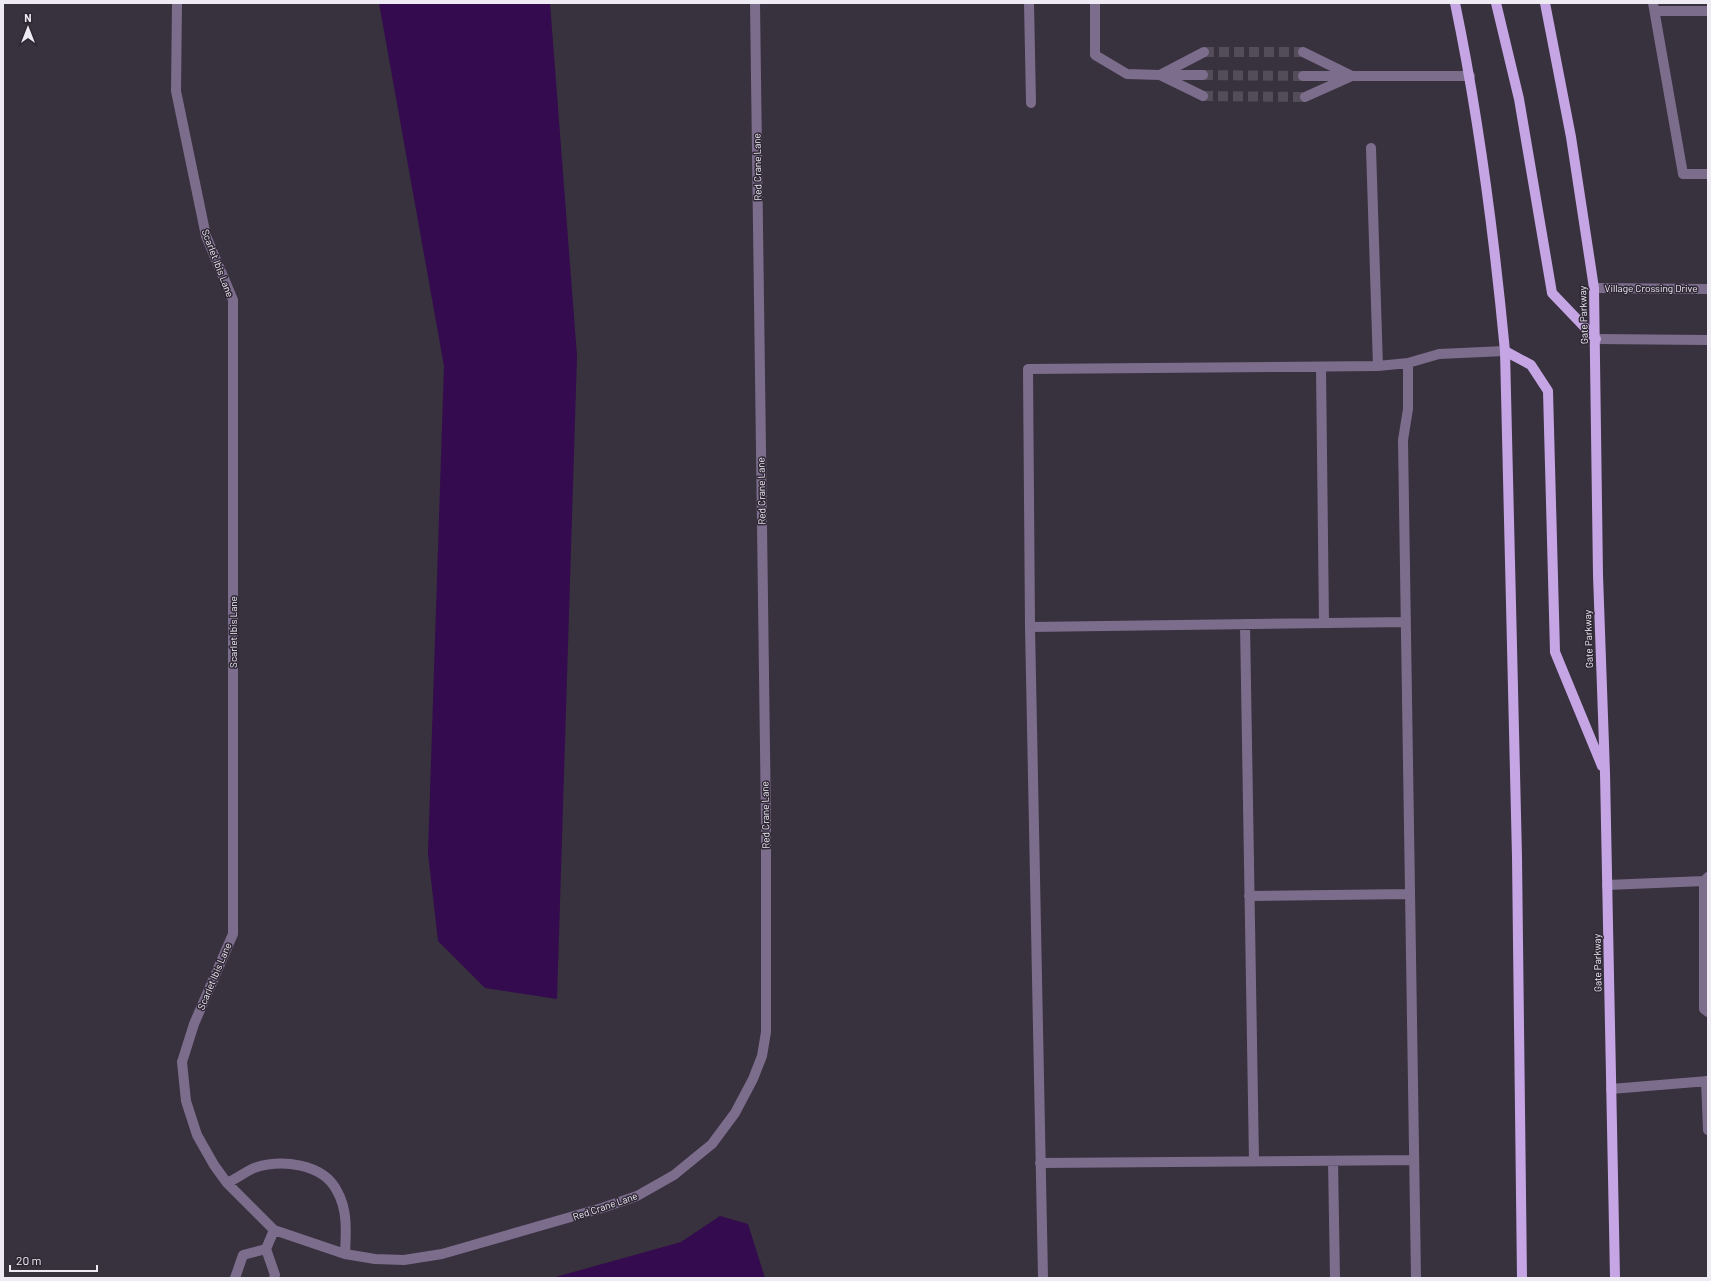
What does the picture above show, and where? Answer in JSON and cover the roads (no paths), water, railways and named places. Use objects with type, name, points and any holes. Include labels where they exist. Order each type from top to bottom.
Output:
[{"type":"main road","points":[[1455,3],[1470,76],[1499,284],[1505,351],[1517,850],[1522,1278]]},
{"type":"main road","points":[[1496,3],[1519,99],[1552,293],[1596,338]]},
{"type":"main road","name":"Gate Parkway","points":[[1545,3],[1571,137],[1594,288],[1596,338],[1598,576],[1605,773],[1615,1278]]},
{"type":"main road","points":[[1505,351],[1531,365],[1548,391],[1555,652],[1605,773]]},
{"type":"street","name":"Scarlet Ibis Lane","points":[[177,3],[176,91],[206,236],[233,300],[233,934],[194,1024],[182,1062],[186,1101],[197,1135],[214,1165],[227,1183],[274,1230]]},
{"type":"street","name":"Red Crane Lane","points":[[274,1230],[345,1254],[375,1259],[404,1260],[442,1254],[602,1208],[637,1196],[674,1175],[712,1144],[735,1113],[754,1079],[762,1056],[766,1032],[766,831],[755,3]]},
{"type":"street","points":[[1029,3],[1031,104]]},
{"type":"street","points":[[1095,3],[1095,55],[1127,74],[1203,76]]},
{"type":"street","points":[[1708,11],[1655,7],[1683,174],[1708,174]]},
{"type":"street","points":[[1160,76],[1204,52]]},
{"type":"street","points":[[1304,52],[1352,76]]},
{"type":"street","points":[[1160,76],[1203,96]]},
{"type":"street","points":[[1304,76],[1470,76]]},
{"type":"street","points":[[1305,97],[1352,76]]},
{"type":"street","points":[[1371,148],[1378,366]]},
{"type":"street","name":"Village Crossing Drive","points":[[1594,288],[1708,289]]},
{"type":"street","points":[[1596,338],[1708,340]]},
{"type":"street","points":[[1043,1278],[1030,627],[1028,370],[1378,366],[1408,363],[1439,354],[1505,351]]},
{"type":"street","points":[[1408,363],[1408,409],[1403,440],[1416,1278]]},
{"type":"street","points":[[1321,367],[1324,623]]},
{"type":"street","points":[[1030,627],[1406,622]]},
{"type":"street","points":[[1245,624],[1254,1161]]},
{"type":"street","points":[[1607,885],[1706,879],[1706,1010]]},
{"type":"street","points":[[1249,896],[1410,894]]},
{"type":"street","points":[[1611,1090],[1707,1081],[1708,1130]]},
{"type":"street","points":[[1040,1163],[1414,1160]]},
{"type":"street","points":[[1333,1161],[1335,1278]]},
{"type":"street","points":[[227,1183],[254,1168],[276,1164],[295,1164],[314,1170],[326,1178],[337,1190],[342,1202],[347,1230],[345,1254]]},
{"type":"street","points":[[274,1230],[266,1249],[275,1275],[274,1278]]},
{"type":"street","points":[[235,1278],[243,1255],[266,1249]]},
{"type":"tunnel","points":[[1204,52],[1303,52]]},
{"type":"tunnel","points":[[1203,75],[1303,76]]},
{"type":"tunnel","points":[[1203,96],[1305,97]]}]
